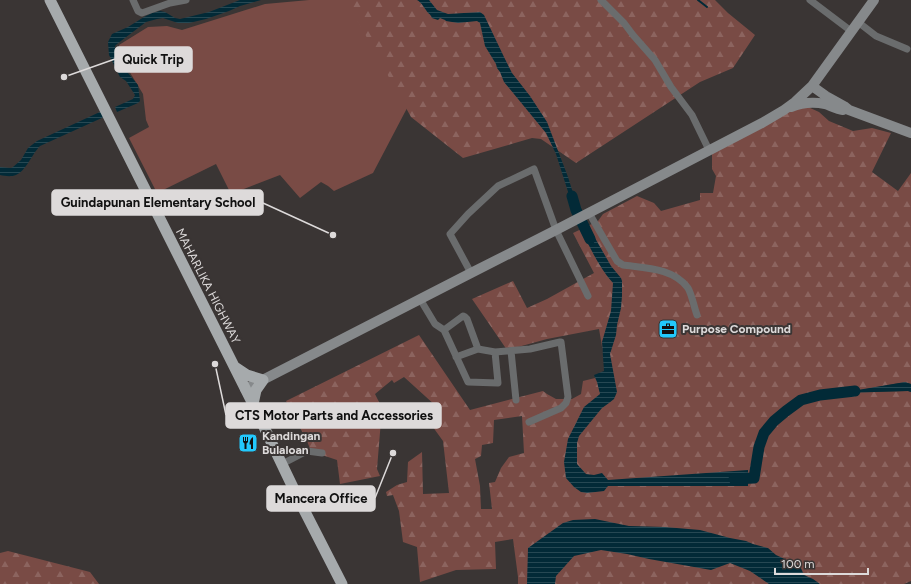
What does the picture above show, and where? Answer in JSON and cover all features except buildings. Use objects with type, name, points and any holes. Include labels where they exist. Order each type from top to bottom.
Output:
[{"type":"highway","name":"MAHARLIKA HIGHWAY","points":[[50,0],[342,584]]},
{"type":"highway","points":[[234,367],[247,375],[263,380],[256,390],[253,404]]},
{"type":"main road","points":[[245,388],[574,221],[762,123],[784,110],[812,86],[874,0]]},
{"type":"main road","points":[[812,86],[849,110],[911,133]]},
{"type":"main road","points":[[803,94],[803,100],[842,110],[849,110]]},
{"type":"main road","points":[[784,110],[797,105],[813,103]]},
{"type":"street","points":[[133,0],[138,11],[142,13],[170,3],[186,0]]},
{"type":"street","points":[[600,0],[624,23],[655,60],[670,86],[692,115],[709,150]]},
{"type":"street","points":[[810,0],[851,31]]},
{"type":"street","points":[[858,22],[876,36],[907,49]]},
{"type":"street","points":[[471,273],[450,234],[468,214],[498,186],[534,168],[556,230],[588,296]]},
{"type":"street","points":[[587,214],[617,261],[623,265],[667,272],[680,279],[689,290],[697,315]]},
{"type":"street","points":[[420,299],[435,324],[444,330],[468,382],[498,383],[495,352]]},
{"type":"street","points":[[444,330],[463,316],[465,317],[478,349]]},
{"type":"street","points":[[456,357],[478,349],[495,352],[511,351],[530,349],[561,342],[568,397],[566,403],[561,408],[529,422]]},
{"type":"street","points":[[511,351],[516,400]]},
{"type":"street","points":[[282,464],[307,451],[322,453]]},
{"type":"green space","points":[[309,0],[363,0],[416,91],[373,173],[334,191],[321,182],[300,198],[280,175],[231,194],[216,164],[157,193],[129,138],[149,127],[146,120],[143,94],[123,61],[119,45],[148,27],[167,26],[182,30],[265,4]]},
{"type":"green space","points":[[346,0],[715,0],[728,13],[755,35],[733,68],[700,82],[576,163],[541,139],[532,138],[463,158],[411,117]]},
{"type":"green space","points":[[808,107],[819,112],[829,121],[853,131],[872,128],[891,133],[872,172],[898,191],[911,173],[911,384],[905,382],[844,393],[911,392],[911,581],[904,584],[518,584],[513,539],[495,542],[496,569],[456,570],[420,582],[417,547],[403,542],[399,511],[393,495],[387,496],[386,492],[397,485],[407,482],[408,462],[422,452],[423,494],[449,493],[443,441],[430,423],[439,414],[436,406],[404,377],[394,383],[392,380],[375,394],[382,408],[377,469],[380,476],[340,484],[337,460],[322,455],[312,454],[307,441],[286,401],[419,335],[470,410],[543,391],[556,399],[572,399],[581,394],[583,381],[607,375],[599,329],[547,339],[507,350],[472,299],[513,281],[527,308],[547,299],[594,273],[573,233],[598,221],[603,214],[637,196],[654,203],[661,211],[700,200],[700,193],[713,193],[716,176],[712,169],[712,153],[796,108]],"holes":[[[522,416],[524,453],[509,457],[501,468],[495,482],[489,483],[492,509],[481,509],[480,486],[475,459],[481,456],[482,445],[493,443],[494,420]]]},
{"type":"green space","points":[[8,551],[90,572],[99,584],[0,584],[0,553]]},
{"type":"water","points":[[240,0],[261,0],[206,19],[189,23],[178,23],[163,18],[146,22],[117,44],[115,46],[117,55],[128,73],[138,85],[140,101],[117,112],[115,107],[133,99],[135,95],[126,81],[120,77],[109,55],[108,42],[112,34],[128,27],[152,13],[160,11],[165,12],[175,18],[180,19],[209,12]]},
{"type":"water","points":[[417,0],[429,0],[437,10],[448,14],[480,12],[484,15],[512,73],[530,96],[547,122],[568,177],[578,209],[573,211],[556,154],[546,133],[504,82],[496,64],[485,46],[480,23],[477,21],[458,23],[446,21],[440,18],[438,20],[432,18]]},
{"type":"water","points":[[102,111],[104,117],[40,146],[20,173],[12,176],[0,175],[0,167],[13,167],[21,160],[28,148],[37,141]]},
{"type":"water","points":[[587,224],[611,266],[621,278],[622,296],[616,335],[610,354],[617,392],[614,399],[602,408],[579,436],[577,443],[577,464],[586,474],[594,475],[602,473],[608,480],[748,470],[748,486],[608,486],[604,491],[587,493],[581,492],[574,487],[566,478],[564,462],[568,439],[584,407],[600,394],[594,375],[604,371],[602,342],[611,311],[613,283],[599,264],[580,228]]},
{"type":"water","points":[[905,382],[911,384],[911,392],[840,393]]},
{"type":"water","points":[[595,519],[629,526],[700,530],[746,541],[768,548],[776,555],[800,566],[804,575],[820,584],[769,584],[750,571],[730,563],[711,570],[601,550],[574,556],[556,576],[555,584],[527,584],[528,548],[563,523],[573,520]]},
{"type":"waterway","points":[[698,0],[707,7]]},
{"type":"waterway","points":[[572,196],[576,210],[590,239]]},
{"type":"waterway","points":[[734,479],[754,478],[759,447],[764,433],[774,421],[801,400],[820,395],[855,391]]},
{"type":"place","name":"Quick Trip","points":[[64,77]]},
{"type":"place","name":"Guindapunan Elementary School","points":[[333,235]]},
{"type":"place","name":"Purpose Compound","points":[[668,329]]},
{"type":"place","name":"CTS Motor Parts and Accessories","points":[[215,364]]},
{"type":"place","name":"Kandingan Bulaloan","points":[[248,443]]},
{"type":"place","name":"Mancera Office","points":[[393,453]]}]
